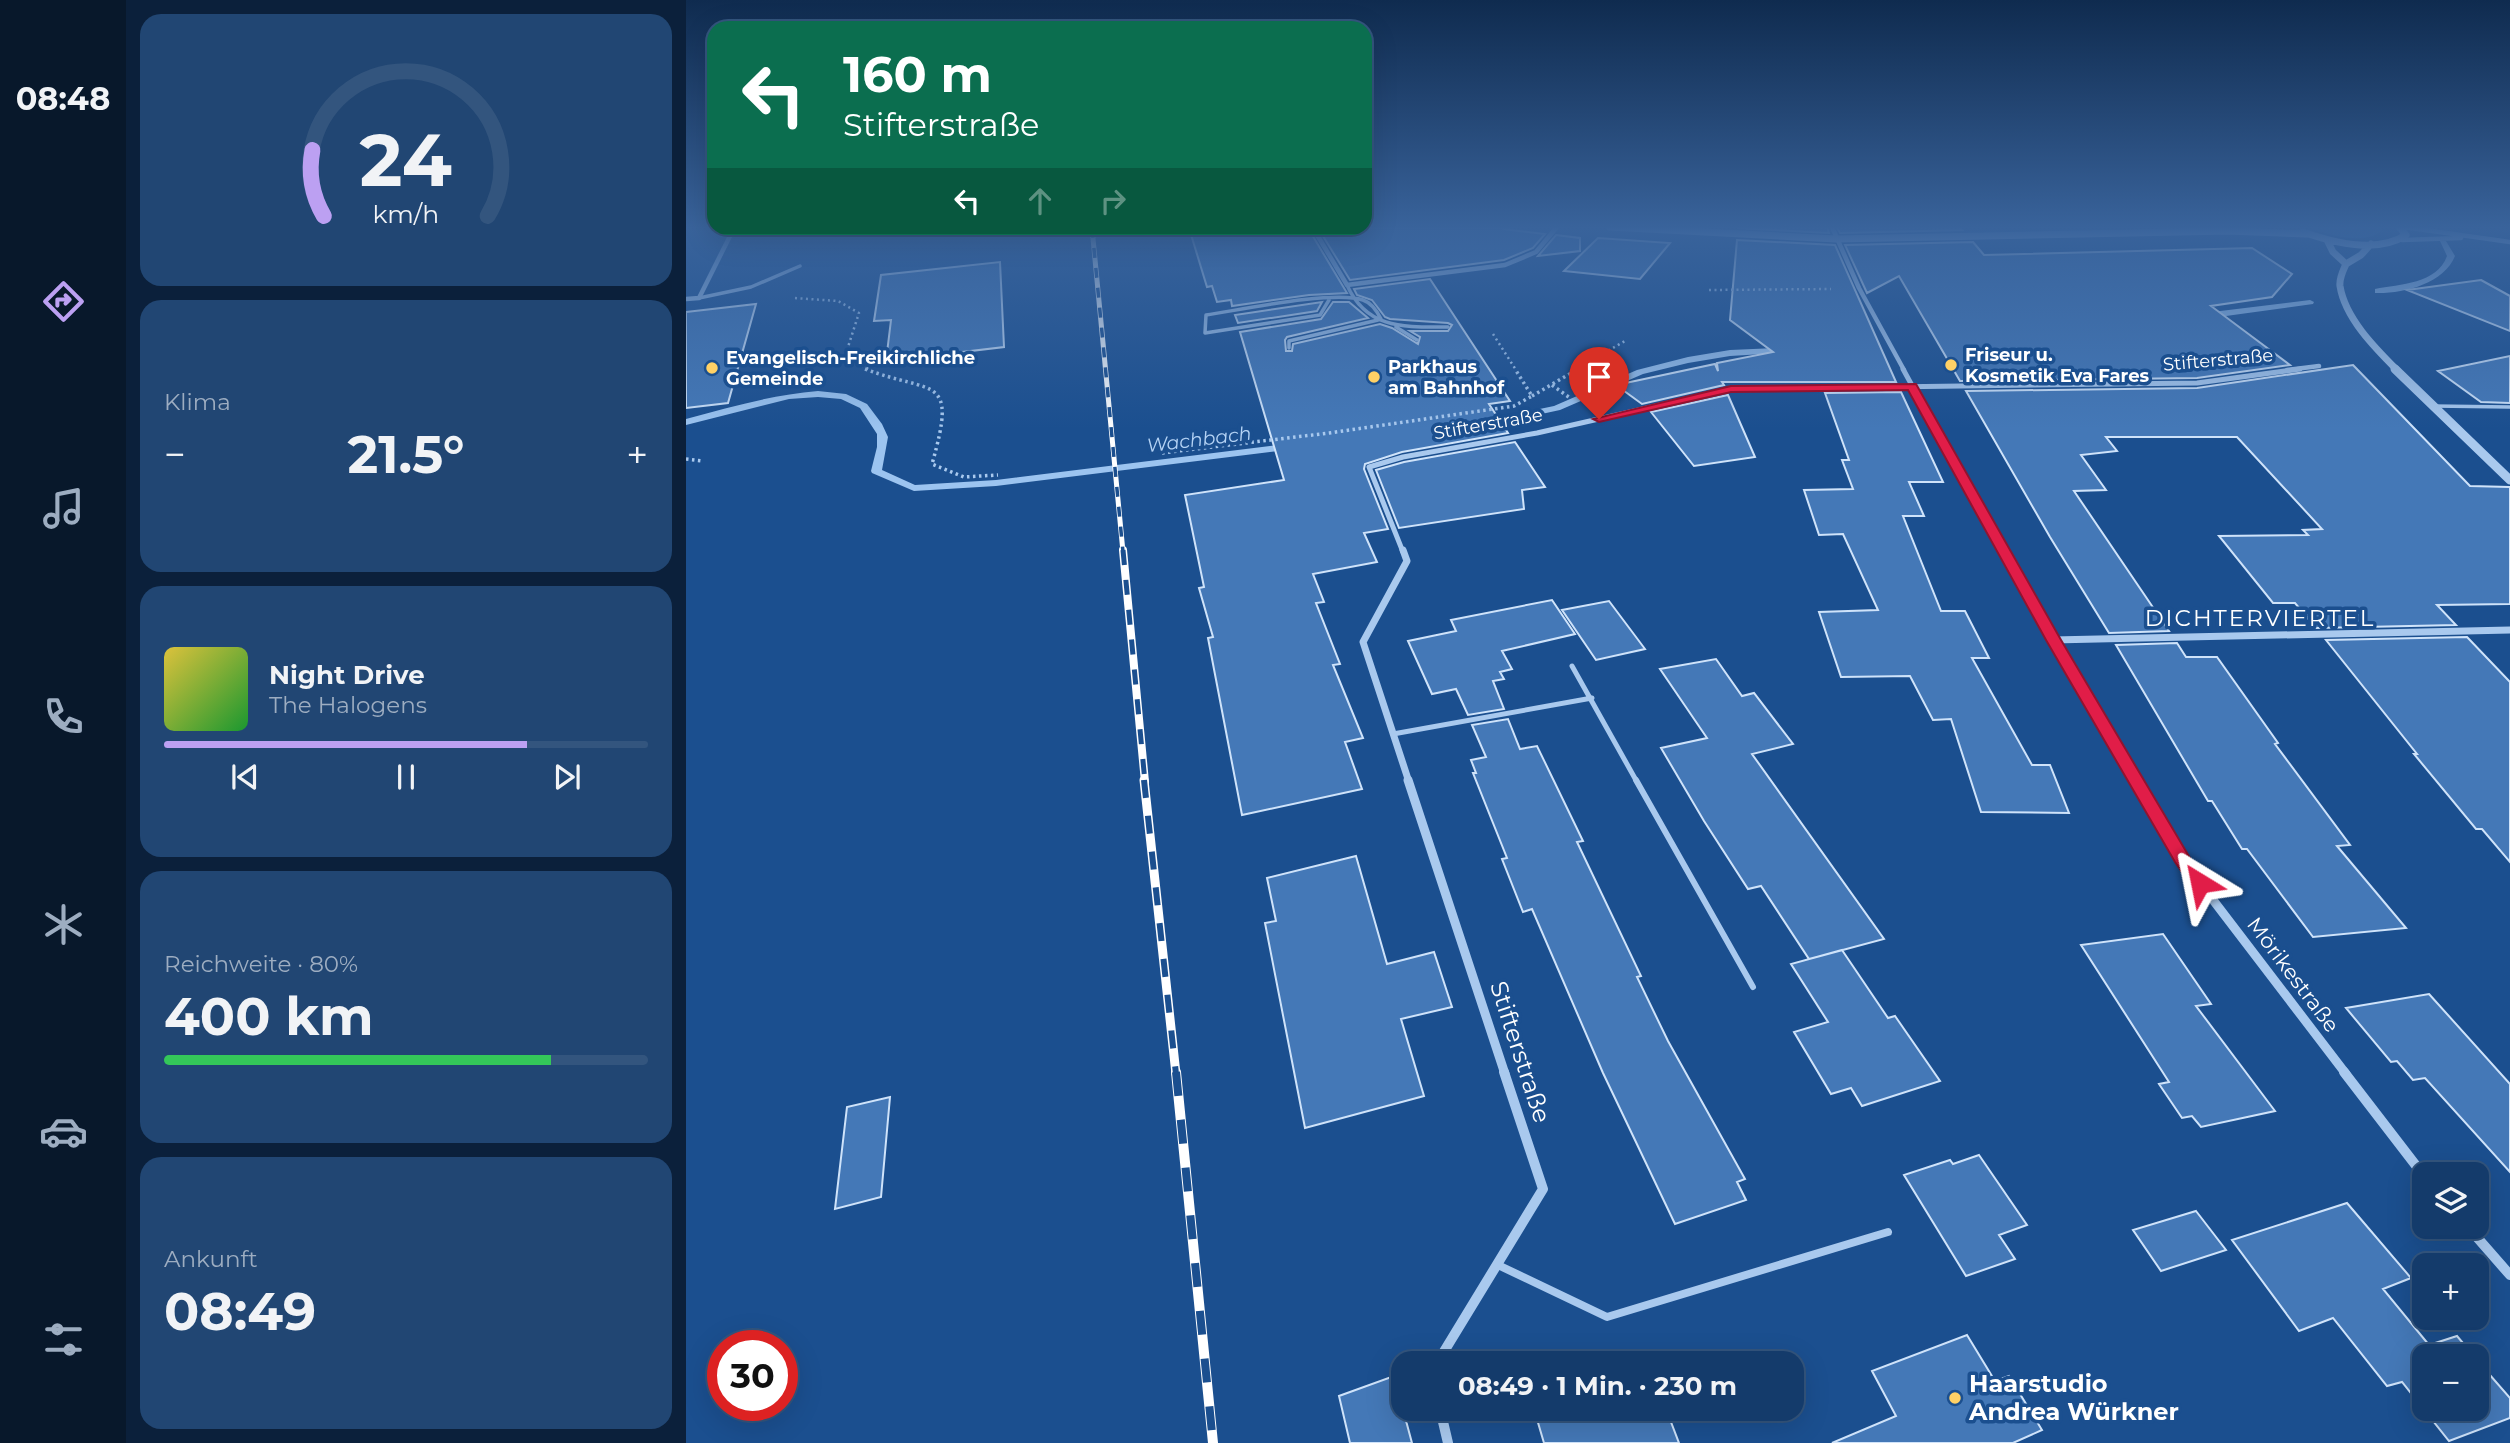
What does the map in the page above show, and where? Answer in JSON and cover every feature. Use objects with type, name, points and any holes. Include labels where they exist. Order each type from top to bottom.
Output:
[{"type":"street","points":[[686,299],[699,298],[701,294]]},
{"type":"street","name":"Mörikestraße","points":[[1862,294],[2053,640],[2184,862],[2413,1162]]},
{"type":"street","points":[[2342,294],[2352,319],[2430,406],[2510,480]]},
{"type":"street","name":"Stifterstraße","points":[[1444,1351],[1543,1189],[1363,642],[1407,561],[1369,467],[1403,457],[1537,433],[1731,389],[2197,383],[2319,366]]},
{"type":"street","points":[[2053,640],[2510,630]]},
{"type":"street","points":[[2478,1239],[2510,1275]]},
{"type":"street","points":[[1443,1421],[1448,1443]]},
{"type":"lane","points":[[699,298],[733,294]]},
{"type":"lane","points":[[1350,297],[1352,302],[1368,315],[1381,319],[1417,340]]},
{"type":"lane","points":[[1329,300],[1320,315],[1205,333],[1206,315],[1289,302],[1350,297],[1363,300],[1378,312],[1381,319]]},
{"type":"lane","points":[[1289,348],[1289,341],[1303,336],[1381,319]]},
{"type":"lane","points":[[1395,327],[1448,327]]},
{"type":"lane","points":[[2430,406],[2510,407]]},
{"type":"lane","points":[[1572,666],[1753,987]]},
{"type":"lane","points":[[1393,734],[1592,698]]},
{"type":"lane","points":[[1498,1265],[1607,1317],[1888,1232]]},
{"type":"path","points":[[793,298],[852,305],[859,313],[848,347],[856,361],[869,369],[930,388],[942,404],[943,420],[932,464],[951,476],[999,475]]},
{"type":"path","points":[[1493,334],[1532,396]]},
{"type":"path","points":[[1162,453],[1329,433],[1514,406],[1625,341]]},
{"type":"path","points":[[686,459],[703,461]]},
{"type":"building","points":[[878,294],[1002,294],[1004,347],[886,361],[891,320],[874,321]]},
{"type":"building","points":[[1215,294],[1322,294],[1232,306],[1231,300],[1217,302]]},
{"type":"building","points":[[1440,294],[1510,401],[1489,404],[1508,433],[1402,452],[1365,464],[1364,469],[1388,529],[1364,533],[1377,562],[1313,574],[1324,602],[1316,603],[1340,664],[1333,665],[1363,738],[1345,742],[1362,789],[1242,815],[1208,638],[1213,637],[1199,588],[1204,587],[1185,495],[1284,480],[1240,332],[1321,319],[1333,302],[1349,302],[1368,318],[1287,337],[1286,351],[1292,351],[1293,344],[1380,324],[1418,344],[1420,337],[1410,331],[1448,331],[1452,325],[1390,319],[1385,317],[1372,300],[1357,295]]},
{"type":"building","points":[[1732,294],[1857,294],[1896,382],[1722,382],[1724,385],[1642,404],[1616,385],[1715,364],[1718,371],[1717,363],[1773,352],[1730,320]]},
{"type":"building","points":[[1910,294],[2274,294],[2272,297],[2211,306],[2290,365],[2197,378],[1960,381]]},
{"type":"building","points":[[2418,294],[2507,294],[2510,296],[2510,331]]},
{"type":"building","points":[[1322,302],[1317,311],[1238,323],[1235,315]]},
{"type":"building","name":"Evangelisch-Freikirchliche Gemeinde","points":[[756,304],[728,403],[686,408],[686,312]]},
{"type":"building","points":[[2510,356],[2510,403],[2481,402],[2438,371]]},
{"type":"building","points":[[2353,365],[2470,486],[2510,487],[2510,604],[2437,605],[2456,625],[2316,628],[2295,603],[2273,603],[2219,536],[2308,535],[2303,530],[2322,529],[2237,437],[2106,437],[2117,451],[2081,455],[2106,490],[2074,491],[2169,631],[2109,633],[1966,391],[2197,388]]},
{"type":"building","points":[[1901,392],[1943,482],[1909,482],[1924,516],[1903,516],[1941,611],[1965,611],[1989,658],[1972,658],[2032,765],[2050,765],[2069,813],[1981,812],[1951,719],[1933,720],[1910,676],[1841,677],[1819,612],[1878,610],[1843,534],[1819,535],[1804,490],[1853,489],[1842,460],[1849,460],[1825,393]]},
{"type":"building","points":[[1728,395],[1755,457],[1694,466],[1651,412]]},
{"type":"building","points":[[1515,442],[1545,487],[1522,490],[1524,509],[1399,528],[1376,470],[1404,462]]},
{"type":"building","points":[[1552,600],[1575,634],[1502,651],[1512,669],[1500,672],[1504,679],[1493,681],[1504,709],[1468,715],[1456,689],[1432,694],[1408,641],[1456,631],[1451,620]]},
{"type":"building","points":[[1609,601],[1645,649],[1596,660],[1562,610]]},
{"type":"building","points":[[2467,637],[2510,682],[2510,862],[2482,829],[2476,829],[2326,640]]},
{"type":"building","points":[[2177,643],[2186,657],[2217,657],[2278,743],[2275,744],[2350,845],[2337,846],[2406,928],[2313,937],[2247,849],[2242,849],[2212,801],[2208,801],[2116,645]]},
{"type":"building","points":[[1716,659],[1742,696],[1754,693],[1793,744],[1752,754],[1884,939],[1809,959],[1761,886],[1748,889],[1704,821],[1661,748],[1707,738],[1660,669]]},
{"type":"building","points":[[1508,719],[1520,749],[1537,746],[1583,841],[1577,842],[1641,976],[1637,977],[1668,1041],[1745,1179],[1737,1182],[1746,1200],[1675,1224],[1603,1073],[1532,909],[1523,912],[1502,859],[1507,858],[1473,773],[1476,773],[1471,760],[1486,757],[1472,725]]},
{"type":"building","points":[[1356,856],[1387,964],[1434,952],[1452,1007],[1401,1019],[1424,1096],[1305,1128],[1265,923],[1276,921],[1267,878]]},
{"type":"building","points":[[2163,934],[2211,1004],[2196,1006],[2275,1111],[2201,1127],[2192,1116],[2182,1118],[2159,1084],[2169,1082],[2081,945]]},
{"type":"building","points":[[1842,950],[1888,1018],[1895,1016],[1940,1081],[1862,1106],[1851,1088],[1831,1094],[1794,1032],[1828,1022],[1791,964]]},
{"type":"building","points":[[2429,994],[2510,1084],[2510,1172],[2425,1078],[2413,1080],[2397,1061],[2391,1062],[2346,1008]]},
{"type":"building","points":[[890,1097],[881,1197],[835,1209],[847,1107]]},
{"type":"building","points":[[1979,1155],[2027,1225],[1999,1235],[2015,1259],[1966,1276],[1904,1175],[1950,1160],[1953,1164]]},
{"type":"building","points":[[2347,1203],[2411,1278],[2383,1289],[2412,1324],[2412,1330],[2417,1330],[2428,1344],[2412,1344],[2412,1395],[2402,1382],[2387,1386],[2333,1318],[2299,1331],[2232,1240]]},
{"type":"building","points":[[2196,1211],[2226,1250],[2161,1271],[2133,1230]]},
{"type":"building","name":"Haarstudio Andrea Würkner","points":[[1967,1335],[1995,1381],[2009,1376],[2042,1430],[2013,1443],[1832,1443],[1896,1416],[1872,1371]]},
{"type":"building","points":[[2457,1336],[2464,1344],[2432,1344]]},
{"type":"building","points":[[2489,1374],[2510,1398],[2510,1418],[2449,1441],[2433,1421],[2489,1421]]},
{"type":"building","points":[[1391,1377],[1391,1421],[1406,1421],[1412,1443],[1350,1443],[1339,1396]]},
{"type":"building","points":[[1538,1421],[1671,1421],[1679,1443],[1544,1443]]},
{"type":"waterway","name":"Wachbach","points":[[2204,316],[2310,302]]},
{"type":"waterway","name":"Wachbach","points":[[1481,424],[1557,408],[1640,372],[1688,360],[1730,353],[1776,351]]},
{"type":"waterway","name":"Wachbach","points":[[686,422],[789,396],[843,396],[864,406],[881,432],[883,447],[876,471],[914,488],[996,483],[1294,446]]},
{"type":"railway","points":[[1098,294],[1123,552]]},
{"type":"railway","points":[[1123,550],[1145,782]]},
{"type":"railway","points":[[1144,780],[1176,1074]]},
{"type":"railway","points":[[1176,1072],[1213,1443]]},
{"type":"place","name":"Friseur u. Kosmetik Eva Fares","points":[[1951,365]]},
{"type":"place","name":"Evangelisch-Freikirchliche Gemeinde","points":[[712,368]]},
{"type":"place","name":"Parkhaus am Bahnhof","points":[[1374,377]]},
{"type":"place","name":"Haarstudio Andrea Würkner","points":[[1955,1398]]},
{"type":"district","name":"DICHTERVIERTEL","points":[[2260,618]]},
{"type":"route","points":[[1599,419],[1731,389],[1912,386],[2053,640],[2184,862],[2200,883]]}]
